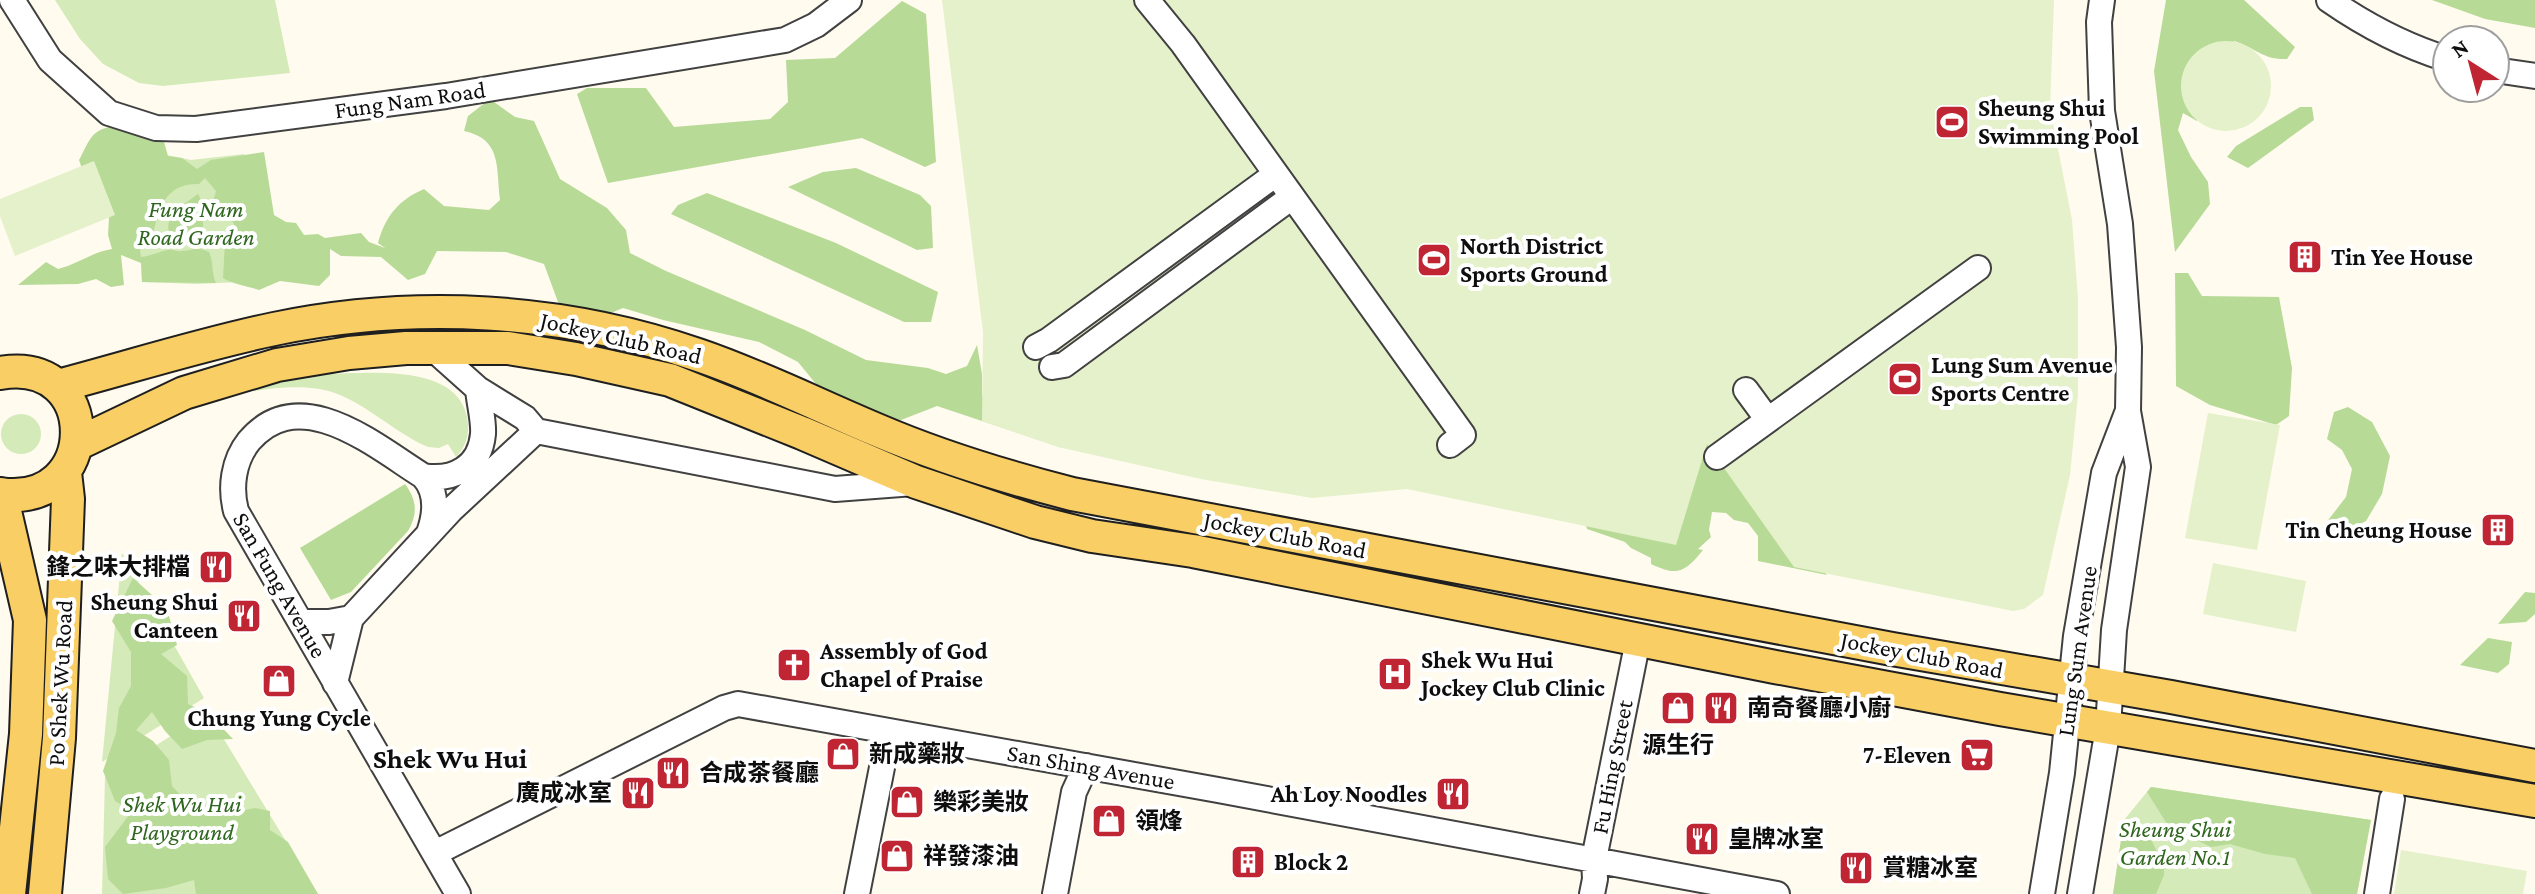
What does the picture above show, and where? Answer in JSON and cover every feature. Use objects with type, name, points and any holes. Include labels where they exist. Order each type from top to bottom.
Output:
[{"type":"main road","name":"Jockey Club Road","points":[[58,386],[273,330],[349,317],[444,311],[526,317],[618,333],[694,353],[762,378],[914,445],[984,470],[1072,494],[1906,652],[2535,766]]},
{"type":"main road","name":"Jockey Club Road","points":[[71,458],[152,407],[223,380],[277,365],[349,353],[431,347],[508,348],[670,380],[916,482],[1035,522],[1092,536],[1193,551],[2066,721],[2535,801]]},
{"type":"main road","points":[[5,371],[36,374],[58,386]]},
{"type":"main road","name":"Po Shek Wu Road","points":[[45,894],[59,738],[68,499],[78,423],[73,407],[58,386]]},
{"type":"main road","name":"Po Shek Wu Road","points":[[9,894],[26,734],[30,620],[0,494],[30,494],[49,486],[71,458]]},
{"type":"street","name":"Fung Nam Road","points":[[12,0],[50,60],[109,113],[156,128],[196,129],[465,93],[785,40],[816,25],[849,0]]},
{"type":"street","points":[[1147,0],[1183,44],[1463,435],[1450,445]]},
{"type":"street","name":"Lung Sum Avenue","points":[[2080,894],[2108,728],[2114,630],[2138,467],[2128,411],[2129,347],[2120,224],[2102,111],[2099,22],[2102,0]]},
{"type":"street","points":[[2329,0],[2357,19],[2431,53]]},
{"type":"street","points":[[2511,72],[2535,76]]},
{"type":"street","points":[[1036,347],[1276,174]]},
{"type":"street","points":[[1052,367],[1064,365],[1292,197]]},
{"type":"street","points":[[1717,457],[1978,268]]},
{"type":"street","name":"Jockey Club Road","points":[[431,347],[478,389],[525,418],[536,431],[835,489],[916,482]]},
{"type":"street","points":[[423,476],[439,478],[454,474],[465,470],[475,459],[483,434],[478,389]]},
{"type":"street","points":[[1746,390],[1768,420]]},
{"type":"street","name":"Lung Sum Avenue","points":[[2042,894],[2062,773],[2070,680],[2104,473],[2128,411]]},
{"type":"street","name":"San Fung Avenue","points":[[423,476],[347,429],[322,418],[293,417],[268,425],[247,443],[236,465],[233,499],[236,511],[458,894]]},
{"type":"street","points":[[335,683],[351,618],[461,499],[536,431]]},
{"type":"street","points":[[423,476],[433,490],[434,520],[429,533]]},
{"type":"street","points":[[302,622],[351,618]]},
{"type":"street","name":"Fu Hing Street","points":[[1592,894],[1594,859],[1638,640]]},
{"type":"street","name":"San Shing Avenue","points":[[435,853],[724,708],[738,704],[1777,894]]},
{"type":"street","points":[[857,894],[889,732]]},
{"type":"street","points":[[1055,894],[1074,792],[1086,766]]},
{"type":"street","points":[[2377,894],[2392,799]]},
{"type":"green space","points":[[55,0],[275,0],[290,73],[163,86],[139,83],[103,64],[80,39]]},
{"type":"green space","name":"North District Sports Ground","points":[[942,0],[2054,0],[2050,108],[2072,220],[2078,299],[2078,394],[2070,475],[2043,595],[2024,609],[2013,611],[1794,567],[1707,444],[1676,545],[1407,489],[1312,498],[1201,479],[1058,447],[982,421],[983,332]]},
{"type":"green space","points":[[2166,0],[2244,0],[2295,47],[2287,59],[2278,59],[2234,41],[2197,121],[2183,113],[2178,130],[2208,182],[2210,204],[2175,252],[2154,71]]},
{"type":"green space","points":[[2432,0],[2535,0],[2535,28],[2485,19]]},
{"type":"green space","points":[[902,1],[926,14],[936,162],[925,167],[862,138],[608,183],[577,94],[587,88],[646,88],[674,127],[770,119],[788,102],[786,60],[835,58]]},
{"type":"green space","points":[[2226,41],[2243,45],[2258,54],[2267,69],[2271,86],[2267,103],[2258,118],[2243,127],[2226,131],[2209,127],[2194,118],[2185,103],[2181,86],[2185,69],[2194,54],[2209,45]]},
{"type":"green space","points":[[490,99],[515,117],[534,121],[560,179],[607,208],[626,230],[630,253],[866,360],[928,368],[946,374],[967,366],[977,345],[982,395],[991,404],[1063,448],[937,406],[896,422],[821,390],[798,362],[759,342],[623,308],[606,315],[570,313],[558,302],[544,264],[506,252],[437,251],[425,274],[408,280],[381,257],[341,256],[330,249],[330,275],[319,286],[280,281],[259,290],[235,283],[223,278],[225,242],[239,235],[233,222],[212,206],[216,191],[205,178],[199,184],[177,188],[164,201],[152,239],[140,241],[141,257],[168,250],[204,250],[211,256],[216,283],[142,282],[141,263],[121,255],[124,285],[111,287],[96,279],[78,284],[18,285],[46,262],[58,269],[112,249],[108,235],[109,217],[87,183],[79,160],[91,138],[104,129],[129,128],[162,135],[168,156],[182,158],[197,169],[211,160],[264,152],[274,215],[286,222],[296,223],[304,235],[318,234],[325,238],[361,233],[369,242],[385,248],[378,243],[389,217],[407,198],[424,189],[444,206],[489,210],[500,200],[497,166],[491,148],[476,135],[464,131],[468,116]]},
{"type":"green space","points":[[2300,107],[2312,107],[2314,120],[2248,168],[2227,157],[2236,146]]},
{"type":"green space","name":"Fung Nam Road Garden","points":[[137,149],[191,160],[244,154],[239,282],[142,282]]},
{"type":"green space","points":[[94,161],[115,215],[15,256],[0,216],[0,199]]},
{"type":"green space","points":[[856,168],[920,195],[931,206],[933,248],[917,250],[788,187],[823,172]]},
{"type":"green space","points":[[707,193],[836,243],[938,292],[931,322],[904,322],[671,214],[678,205]]},
{"type":"green space","points":[[198,194],[203,204],[203,228],[185,237],[171,236],[168,228],[170,214]]},
{"type":"green space","points":[[2175,273],[2188,273],[2202,296],[2279,297],[2292,368],[2289,416],[2276,425],[2210,405],[2176,386]]},
{"type":"green space","points":[[326,374],[408,375],[447,387],[460,400],[467,417],[468,434],[463,448],[456,457],[448,444],[439,448],[428,447],[347,398],[324,390],[288,387],[241,393],[240,389]]},
{"type":"green space","points":[[1688,406],[1729,461],[1827,575],[1758,561],[1758,536],[1748,523],[1734,520],[1726,513],[1712,512],[1711,537],[1698,549],[1703,550],[1686,568],[1675,571],[1651,564],[1651,558],[1625,542],[1587,529],[1584,519]]},
{"type":"green space","points":[[2348,407],[2372,422],[2390,456],[2382,494],[2366,521],[2332,539],[2322,528],[2346,497],[2352,469],[2342,450],[2327,439],[2334,412]]},
{"type":"green space","points":[[2208,413],[2280,425],[2257,550],[2185,538]]},
{"type":"green space","points":[[21,414],[35,420],[41,434],[35,448],[21,454],[7,448],[1,434],[7,420]]},
{"type":"green space","points":[[405,484],[415,507],[408,531],[351,592],[331,600],[300,548]]},
{"type":"green space","points":[[122,553],[204,698],[102,762]]},
{"type":"green space","points":[[2213,563],[2306,581],[2296,632],[2203,614]]},
{"type":"green space","name":"Shek Wu Hui Playground","points":[[133,578],[152,595],[147,615],[169,616],[177,645],[161,654],[187,676],[188,704],[208,713],[233,739],[207,740],[182,749],[152,712],[136,730],[153,741],[169,760],[172,786],[188,803],[225,814],[255,808],[270,811],[270,830],[288,842],[318,894],[196,894],[194,880],[166,888],[123,894],[108,879],[105,847],[132,811],[115,801],[103,771],[116,733],[119,708],[131,686],[131,652],[112,621]]},
{"type":"green space","points":[[2525,592],[2535,593],[2535,614],[2526,622],[2498,624]]},
{"type":"green space","points":[[2488,638],[2512,642],[2509,664],[2498,673],[2460,665]]},
{"type":"green space","name":"Shek Wu Hui Playground","points":[[208,713],[318,894],[102,894],[105,777]]},
{"type":"green space","name":"Sheung Shui Garden No.1","points":[[2151,787],[2371,820],[2357,894],[2113,894],[2124,820]]},
{"type":"green space","points":[[2151,787],[2371,820],[2357,894],[2312,894],[2295,858],[2265,854],[2230,844],[2211,847],[2184,834],[2174,835],[2147,792]]},
{"type":"green space","points":[[2124,820],[2150,837],[2164,860],[2164,875],[2156,894],[2113,894]]},
{"type":"green space","points":[[2401,850],[2527,871],[2523,894],[2394,894]]},
{"type":"place","name":"Sheung Shui Swimming Pool","points":[[1952,122]]},
{"type":"place","name":"Tin Yee House","points":[[2305,257]]},
{"type":"place","name":"North District Sports Ground","points":[[1434,260]]},
{"type":"place","name":"Lung Sum Avenue Sports Centre","points":[[1905,379]]},
{"type":"place","name":"Tin Cheung House","points":[[2498,530]]},
{"type":"place","name":"鋒之味大排檔","points":[[216,567]]},
{"type":"place","name":"Sheung Shui Canteen","points":[[244,616]]},
{"type":"place","name":"Assembly of God Chapel of Praise","points":[[794,665]]},
{"type":"place","name":"Shek Wu Hui Jockey Club Clinic","points":[[1395,674]]},
{"type":"place","name":"Chung Yung Cycle","points":[[279,681]]},
{"type":"place","name":"源生行","points":[[1678,708]]},
{"type":"place","name":"南奇餐廳小廚","points":[[1721,708]]},
{"type":"place","name":"新成藥妝","points":[[843,754]]},
{"type":"place","name":"7-Eleven","points":[[1977,755]]},
{"type":"place","name":"合成茶餐廳","points":[[673,773]]},
{"type":"place","name":"廣成冰室","points":[[638,793]]},
{"type":"place","name":"Ah Loy Noodles","points":[[1453,794]]},
{"type":"place","name":"樂彩美妝","points":[[907,802]]},
{"type":"place","name":"領烽","points":[[1109,821]]},
{"type":"place","name":"皇牌冰室","points":[[1702,839]]},
{"type":"place","name":"祥發漆油","points":[[897,856]]},
{"type":"place","name":"Block 2","points":[[1248,862]]},
{"type":"place","name":"賞糖冰室","points":[[1856,868]]},
{"type":"district","name":"Shek Wu Hui","points":[[450,758]]}]
